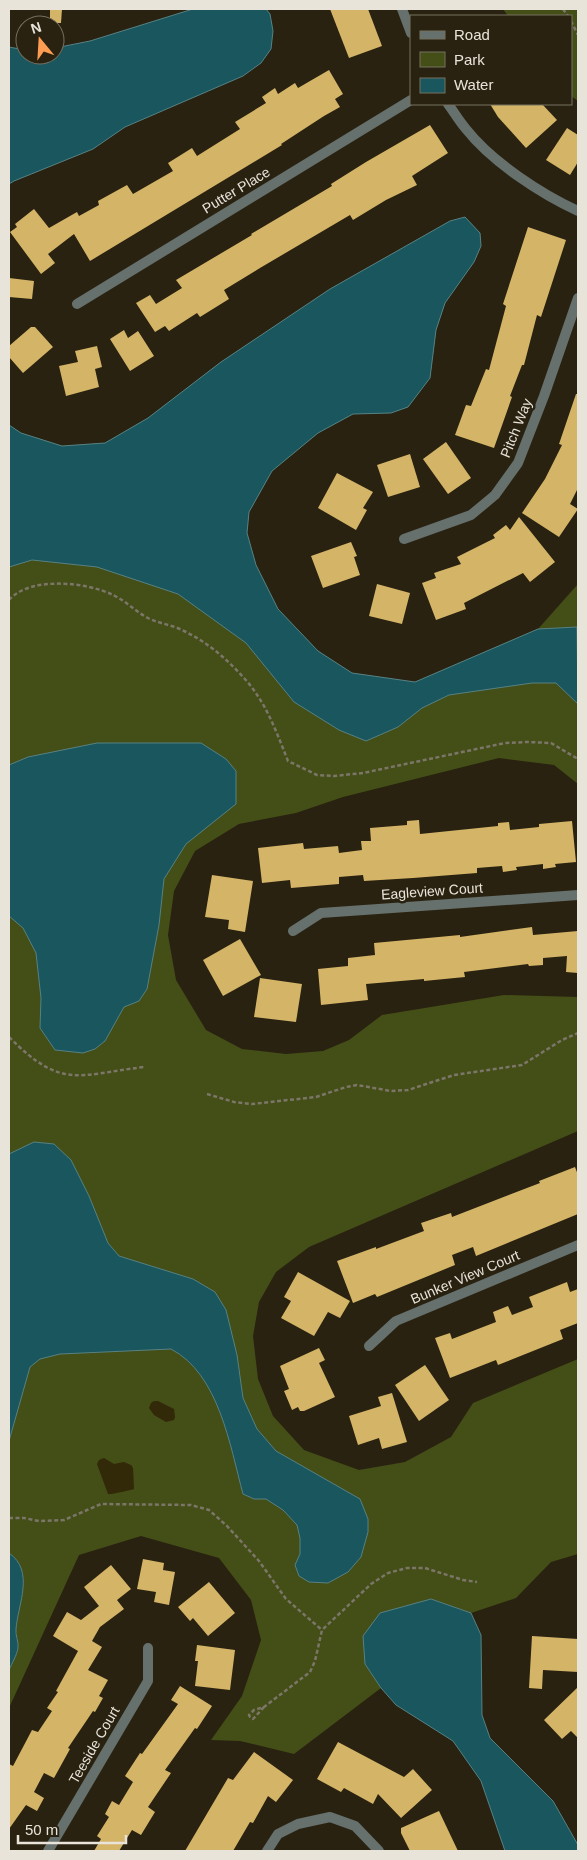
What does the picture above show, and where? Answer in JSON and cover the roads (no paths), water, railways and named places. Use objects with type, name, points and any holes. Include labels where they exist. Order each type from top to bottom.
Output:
[{"type":"street","points":[[402,9],[410,30]]},
{"type":"street","name":"Putter Place","points":[[76,304],[410,101]]},
{"type":"street","points":[[449,105],[466,130],[490,153],[522,179],[562,204],[578,211]]},
{"type":"street","name":"Pitch Way","points":[[404,539],[471,515],[495,495],[518,464],[578,298]]},
{"type":"street","name":"Eagleview Court","points":[[292,931],[321,913],[578,895]]},
{"type":"street","name":"Bunker View Court","points":[[369,1346],[396,1321],[578,1245]]},
{"type":"street","name":"Teeside Court","points":[[48,1851],[148,1681],[148,1648]]},
{"type":"street","points":[[268,1851],[278,1834],[298,1824],[330,1817],[355,1826],[380,1851]]},
{"type":"water","points":[[193,9],[266,9],[270,14],[273,31],[271,49],[261,63],[243,76],[125,127],[93,149],[9,184],[9,47],[15,48],[15,65],[65,65],[65,46],[90,41]]},
{"type":"water","points":[[465,217],[480,233],[481,246],[474,262],[445,303],[436,330],[430,378],[408,407],[391,413],[353,414],[318,433],[272,471],[249,512],[247,533],[256,565],[278,609],[318,651],[352,673],[415,682],[538,629],[577,627],[578,704],[556,683],[532,683],[449,695],[422,708],[398,727],[366,741],[339,730],[294,702],[246,643],[178,594],[97,567],[32,560],[9,567],[9,425],[21,433],[62,446],[105,443],[148,418],[221,362],[330,289],[450,221]]},
{"type":"water","points":[[97,743],[201,743],[226,759],[236,771],[236,804],[186,844],[164,879],[159,925],[147,989],[139,1001],[124,1007],[105,1041],[95,1049],[83,1053],[55,1050],[40,1028],[41,998],[36,953],[23,928],[9,916],[9,765],[28,757]]},
{"type":"water","points":[[34,1142],[54,1144],[71,1160],[89,1196],[108,1243],[119,1256],[193,1279],[215,1292],[226,1310],[237,1355],[243,1398],[257,1429],[276,1451],[360,1499],[368,1519],[368,1532],[361,1557],[348,1572],[328,1583],[309,1582],[299,1576],[295,1565],[300,1554],[300,1538],[297,1525],[283,1510],[266,1499],[254,1499],[243,1494],[227,1434],[211,1393],[201,1375],[187,1360],[171,1349],[60,1354],[40,1359],[30,1367],[9,1441],[9,1154]]},
{"type":"water","points":[[9,1553],[17,1560],[21,1569],[23,1588],[16,1629],[18,1648],[9,1670]]},
{"type":"water","points":[[431,1599],[471,1613],[481,1635],[482,1715],[490,1738],[553,1801],[578,1845],[578,1851],[505,1851],[481,1781],[453,1741],[396,1705],[381,1688],[365,1664],[363,1636],[380,1613]]}]
